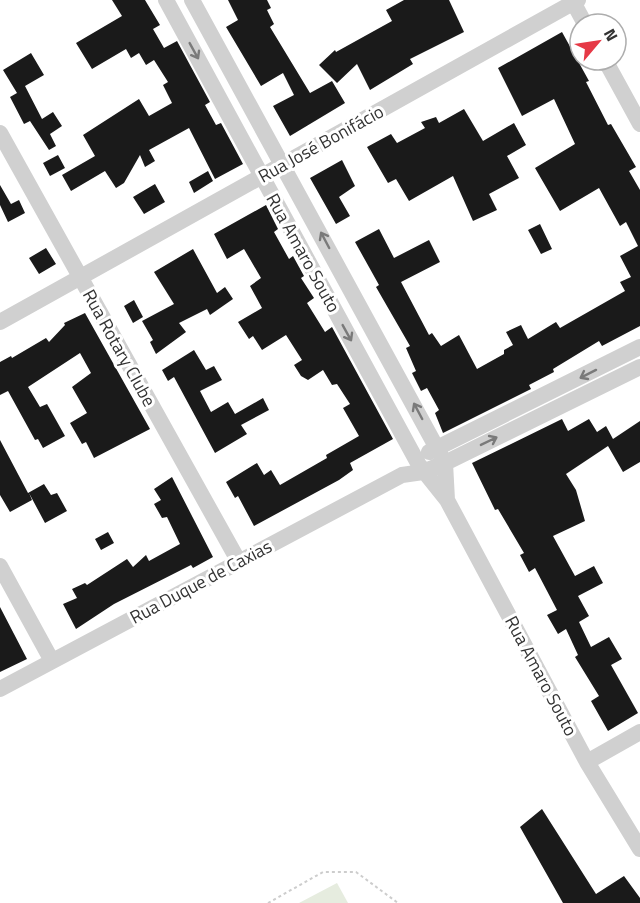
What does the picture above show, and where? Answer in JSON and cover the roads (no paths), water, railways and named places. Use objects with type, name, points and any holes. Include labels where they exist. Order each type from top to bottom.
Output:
[{"type":"street","name":"Rua Amaro Souto","points":[[165,0],[419,465],[447,500],[587,762],[640,849]]},
{"type":"street","name":"Rua Amaro Souto","points":[[192,0],[285,165],[437,447],[445,463],[447,500]]},
{"type":"street","name":"Rua José Bonifácio","points":[[0,322],[285,165],[574,1]]},
{"type":"street","points":[[611,72],[640,124]]},
{"type":"street","name":"Rua Rotary Clube","points":[[0,133],[239,562]]},
{"type":"street","name":"Rua Duque de Caxias","points":[[419,465],[445,463],[640,346]]},
{"type":"street","points":[[621,357],[635,370]]},
{"type":"street","name":"Rua Duque de Caxias","points":[[0,689],[402,475],[419,465],[437,447],[635,370]]},
{"type":"street","points":[[0,566],[52,661]]},
{"type":"street","points":[[587,762],[640,732]]}]
